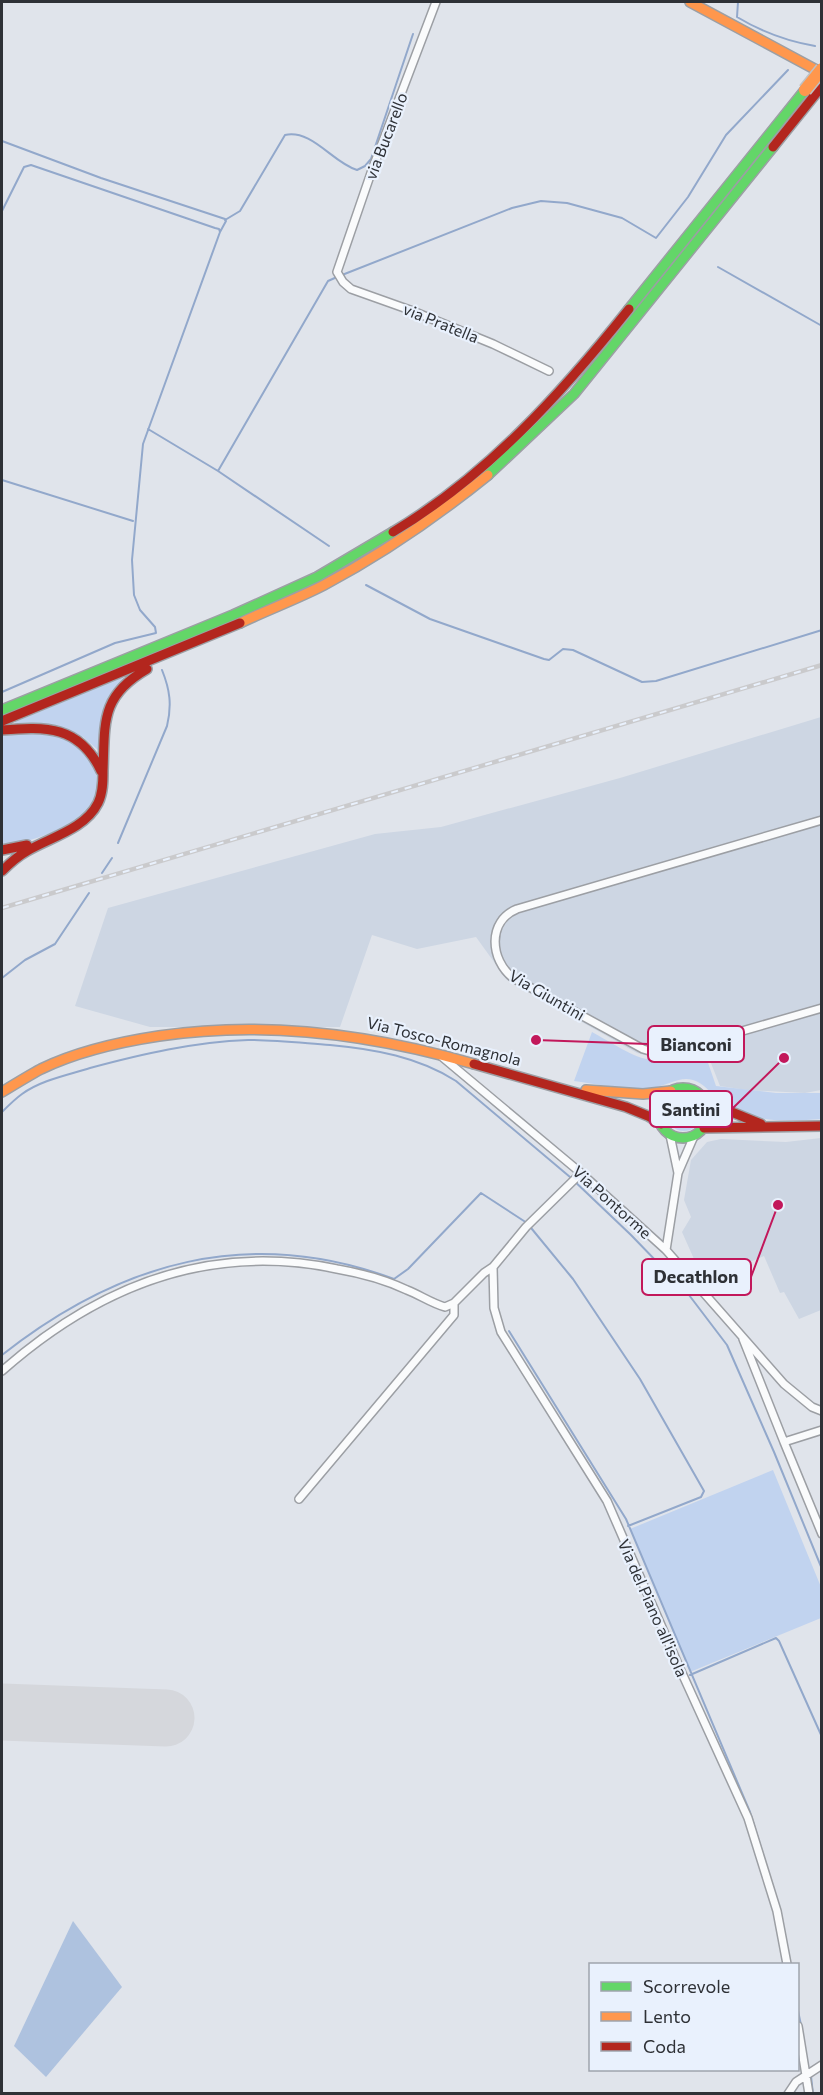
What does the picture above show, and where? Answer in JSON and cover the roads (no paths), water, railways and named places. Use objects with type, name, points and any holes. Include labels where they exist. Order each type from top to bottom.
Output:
[{"type":"main road","points":[[2,721],[180,648],[332,581],[387,549],[436,516],[502,464],[556,412],[590,376],[814,90],[822,71],[690,2]]},
{"type":"main road","points":[[2,710],[223,619],[317,577],[406,524],[464,481],[536,418],[583,367],[814,90]]},
{"type":"main road","points":[[2,871],[18,855],[82,823],[93,813],[101,796],[105,719],[114,696],[131,678],[180,648]]},
{"type":"main road","points":[[2,730],[41,728],[69,734],[80,740],[92,752],[102,775]]},
{"type":"main road","points":[[2,850],[48,839]]},
{"type":"main road","name":"Via Tosco-Romagnola","points":[[2,1092],[32,1074],[73,1056],[105,1046],[168,1034],[238,1030],[313,1031],[379,1040],[565,1088]]},
{"type":"main road","points":[[565,1088],[643,1094],[679,1088],[695,1090],[706,1102],[767,1126]]},
{"type":"main road","points":[[565,1088],[637,1110],[661,1124],[670,1135],[684,1138],[699,1132],[767,1126],[788,1128],[822,1126]]},
{"type":"main road","points":[[661,1124],[658,1111],[660,1103],[671,1091]]},
{"type":"main road","points":[[699,1132],[708,1118],[706,1102]]},
{"type":"street","name":"via Bucarello","points":[[337,272],[372,170],[436,2]]},
{"type":"street","name":"via Pratella","points":[[337,272],[351,289],[410,310],[549,371]]},
{"type":"street","name":"Via Giuntini","points":[[822,820],[517,909],[500,921],[496,929],[495,942],[503,969],[513,978],[635,1045],[653,1052],[673,1051],[822,1008]]},
{"type":"street","name":"Via Pontorme","points":[[441,1056],[576,1178],[666,1250],[784,1384],[812,1407],[822,1411]]},
{"type":"street","points":[[666,1250],[678,1173],[699,1132]]},
{"type":"street","points":[[670,1135],[678,1173]]},
{"type":"street","points":[[2,1371],[46,1334],[77,1313],[107,1298],[170,1273],[215,1264],[275,1261],[328,1267],[405,1289],[444,1307],[454,1303],[493,1267],[526,1227],[576,1178]]},
{"type":"street","name":"Via del Piano all'isola","points":[[493,1267],[494,1308],[501,1332],[607,1501],[748,1818],[777,1911],[787,1963]]},
{"type":"street","points":[[299,1499],[454,1315],[454,1303]]},
{"type":"street","points":[[741,1334],[822,1534]]},
{"type":"street","points":[[784,1442],[822,1430]]},
{"type":"street","points":[[799,2031],[809,2094]]},
{"type":"street","points":[[788,2094],[796,2082],[822,2065]]},
{"type":"waterway","points":[[738,2],[737,17],[784,39],[815,46]]},
{"type":"waterway","points":[[2,692],[115,643],[156,633],[155,627],[140,610],[134,595],[132,560],[143,444],[225,220],[240,211],[285,135],[295,134],[304,137],[339,161],[357,170],[365,166],[371,159],[413,34]]},
{"type":"waterway","points":[[342,275],[512,208],[541,201],[567,203],[622,218],[656,238],[688,197],[726,135],[788,70]]},
{"type":"waterway","points":[[2,141],[101,178],[225,219]]},
{"type":"waterway","points":[[2,211],[24,167],[31,165],[219,229],[220,232]]},
{"type":"waterway","points":[[718,267],[822,326]]},
{"type":"waterway","points":[[218,471],[328,281],[337,277]]},
{"type":"waterway","points":[[148,429],[218,471],[329,546]]},
{"type":"waterway","points":[[2,480],[133,521]]},
{"type":"waterway","points":[[366,585],[430,619],[544,659],[549,660],[563,649],[573,650],[642,682],[656,681],[822,630]]},
{"type":"waterway","points":[[118,843],[167,726],[169,698],[162,670]]},
{"type":"waterway","points":[[102,873],[112,858]]},
{"type":"waterway","points":[[2,978],[25,960],[55,944],[89,893]]},
{"type":"waterway","points":[[2,1112],[29,1089],[55,1078],[149,1054],[228,1041],[278,1041],[363,1049],[411,1060],[442,1073],[456,1081],[570,1177],[689,1295],[727,1345],[822,1569]]},
{"type":"waterway","points":[[2,1355],[47,1323],[93,1296],[140,1276],[188,1262],[237,1255],[288,1255],[340,1263],[394,1279],[408,1269],[481,1193],[527,1223],[573,1279],[640,1379],[704,1491],[701,1497],[628,1526]]},
{"type":"waterway","points":[[509,1331],[626,1519],[750,1812],[778,1904]]},
{"type":"waterway","points":[[690,1675],[776,1638],[822,1737]]},
{"type":"waterway","points":[[799,2016],[801,2025]]},
{"type":"waterway","points":[[802,2031],[804,2041]]},
{"type":"waterway","points":[[811,2076],[813,2094]]},
{"type":"railway","points":[[2,908],[822,665]]},
{"type":"place","name":"Bianconi","points":[[536,1040]]},
{"type":"place","name":"Santini","points":[[784,1058]]},
{"type":"place","name":"Decathlon","points":[[778,1205]]}]
